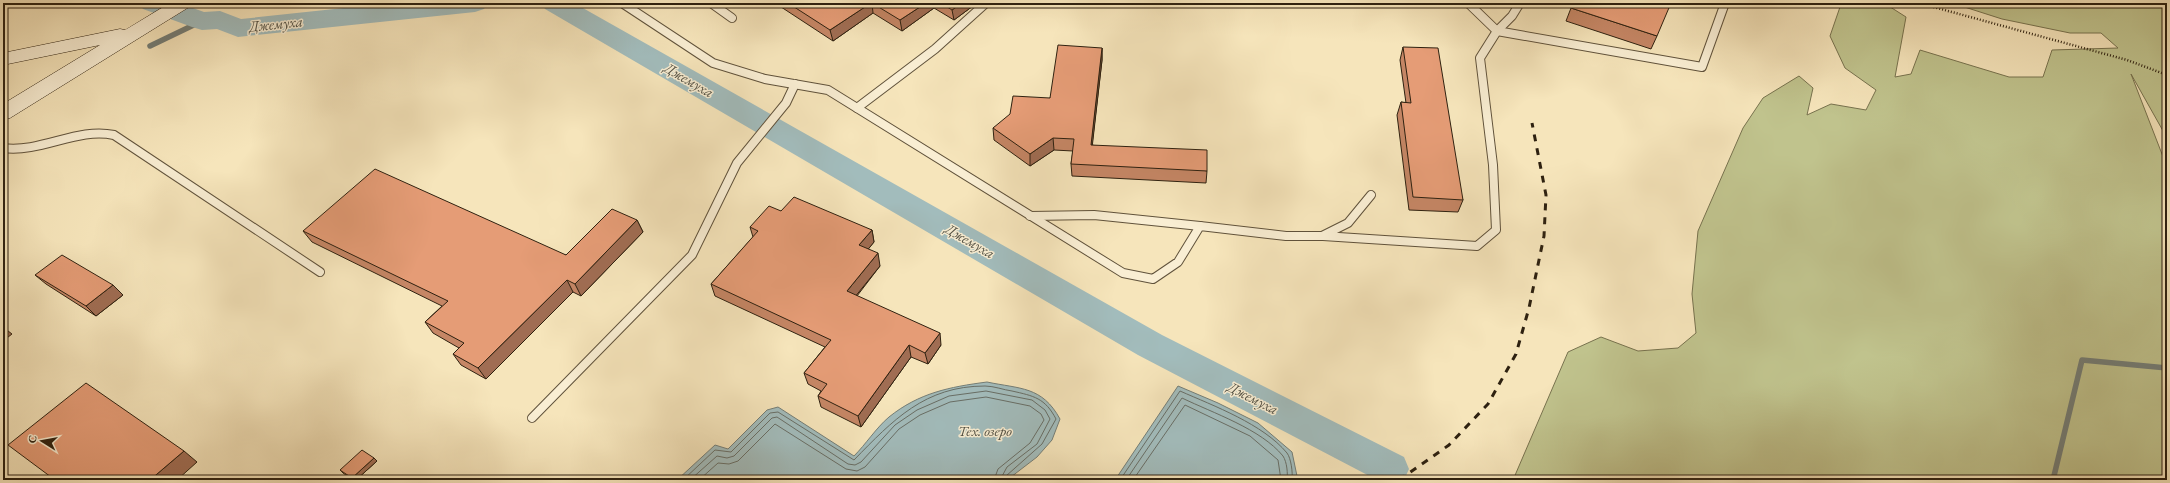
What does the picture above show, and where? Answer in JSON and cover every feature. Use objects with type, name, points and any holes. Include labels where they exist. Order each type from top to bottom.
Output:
[{"type":"street","points":[[3,113],[138,29],[183,3]]},
{"type":"street","points":[[3,59],[138,29]]},
{"type":"lane","points":[[622,3],[713,63],[765,79],[828,90],[1123,274],[1153,279],[1178,262],[1200,226]]},
{"type":"lane","points":[[711,3],[732,18]]},
{"type":"lane","points":[[857,108],[935,49],[986,3]]},
{"type":"lane","points":[[1468,3],[1497,31],[1702,67],[1725,3]]},
{"type":"lane","points":[[1030,216],[1055,214],[1100,214],[1286,236],[1322,236],[1426,244],[1477,246],[1496,230],[1493,165],[1480,58],[1497,31],[1512,16],[1520,3]]},
{"type":"lane","points":[[532,418],[692,255],[737,163],[786,103],[795,84]]},
{"type":"lane","points":[[3,148],[16,152],[81,136],[112,134],[131,144],[320,272]]},
{"type":"lane","points":[[1322,236],[1348,223],[1371,195]]},
{"type":"path","points":[[1919,3],[2127,60],[2167,75]]},
{"type":"green space","points":[[1852,3],[1884,3],[1906,17],[1895,77],[1911,74],[1920,50],[2009,77],[2043,77],[2052,50],[2118,48],[2101,33],[2070,33],[2002,19],[1952,3],[2167,3],[2167,138],[2131,74],[2167,167],[2167,480],[1513,480],[1568,352],[1601,337],[1638,351],[1678,348],[1696,333],[1692,294],[1698,231],[1743,128],[1763,98],[1799,76],[1813,88],[1807,115],[1831,104],[1866,110],[1876,90],[1845,68],[1830,36],[1840,7]]},
{"type":"water","name":"Тех. озеро","points":[[987,382],[1020,388],[1038,395],[1046,400],[1060,419],[1052,440],[1037,457],[1007,480],[677,480],[715,445],[728,449],[767,410],[778,407],[854,456],[884,421],[912,402],[935,392]]},
{"type":"water","points":[[1178,386],[1218,403],[1258,423],[1292,452],[1297,476],[1295,480],[1115,480]]},
{"type":"building","points":[[788,3],[871,3],[830,30]]},
{"type":"building","points":[[872,3],[926,3],[900,20]]},
{"type":"building","points":[[941,3],[962,3],[952,10]]},
{"type":"building","points":[[1574,3],[1671,3],[1657,36],[1571,8]]},
{"type":"building","points":[[1058,45],[1102,48],[1091,145],[1207,150],[1207,171],[1071,164],[1074,139],[1053,138],[1030,154],[993,128],[1010,114],[1013,96],[1050,98]]},
{"type":"building","points":[[1403,47],[1438,48],[1463,200],[1413,197],[1401,102],[1411,103]]},
{"type":"building","points":[[375,169],[566,255],[612,209],[637,220],[575,284],[567,280],[478,368],[453,354],[464,343],[425,322],[448,301],[303,231]]},
{"type":"building","points":[[794,197],[872,230],[859,245],[878,253],[847,291],[940,333],[925,353],[909,345],[858,416],[818,396],[827,384],[804,373],[831,340],[711,284],[758,231],[750,227],[769,206],[781,211]]},
{"type":"building","points":[[62,255],[113,285],[86,306],[35,275]]},
{"type":"building","points":[[86,383],[184,451],[150,480],[55,480],[8,445]]},
{"type":"building","points":[[362,450],[374,458],[352,478],[340,470]]},
{"type":"waterway","name":"Джемуха","points":[[152,3],[202,21],[220,20],[238,28],[475,3]]},
{"type":"waterway","name":"Джемуха","points":[[554,3],[1150,345],[1391,469]]},
{"type":"waterway","points":[[150,46],[202,21]]},
{"type":"waterway","points":[[2053,480],[2082,360],[2167,368]]},
{"type":"railway","points":[[1399,480],[1449,445],[1488,404],[1516,354],[1529,308],[1544,236],[1546,195],[1532,123]]}]
